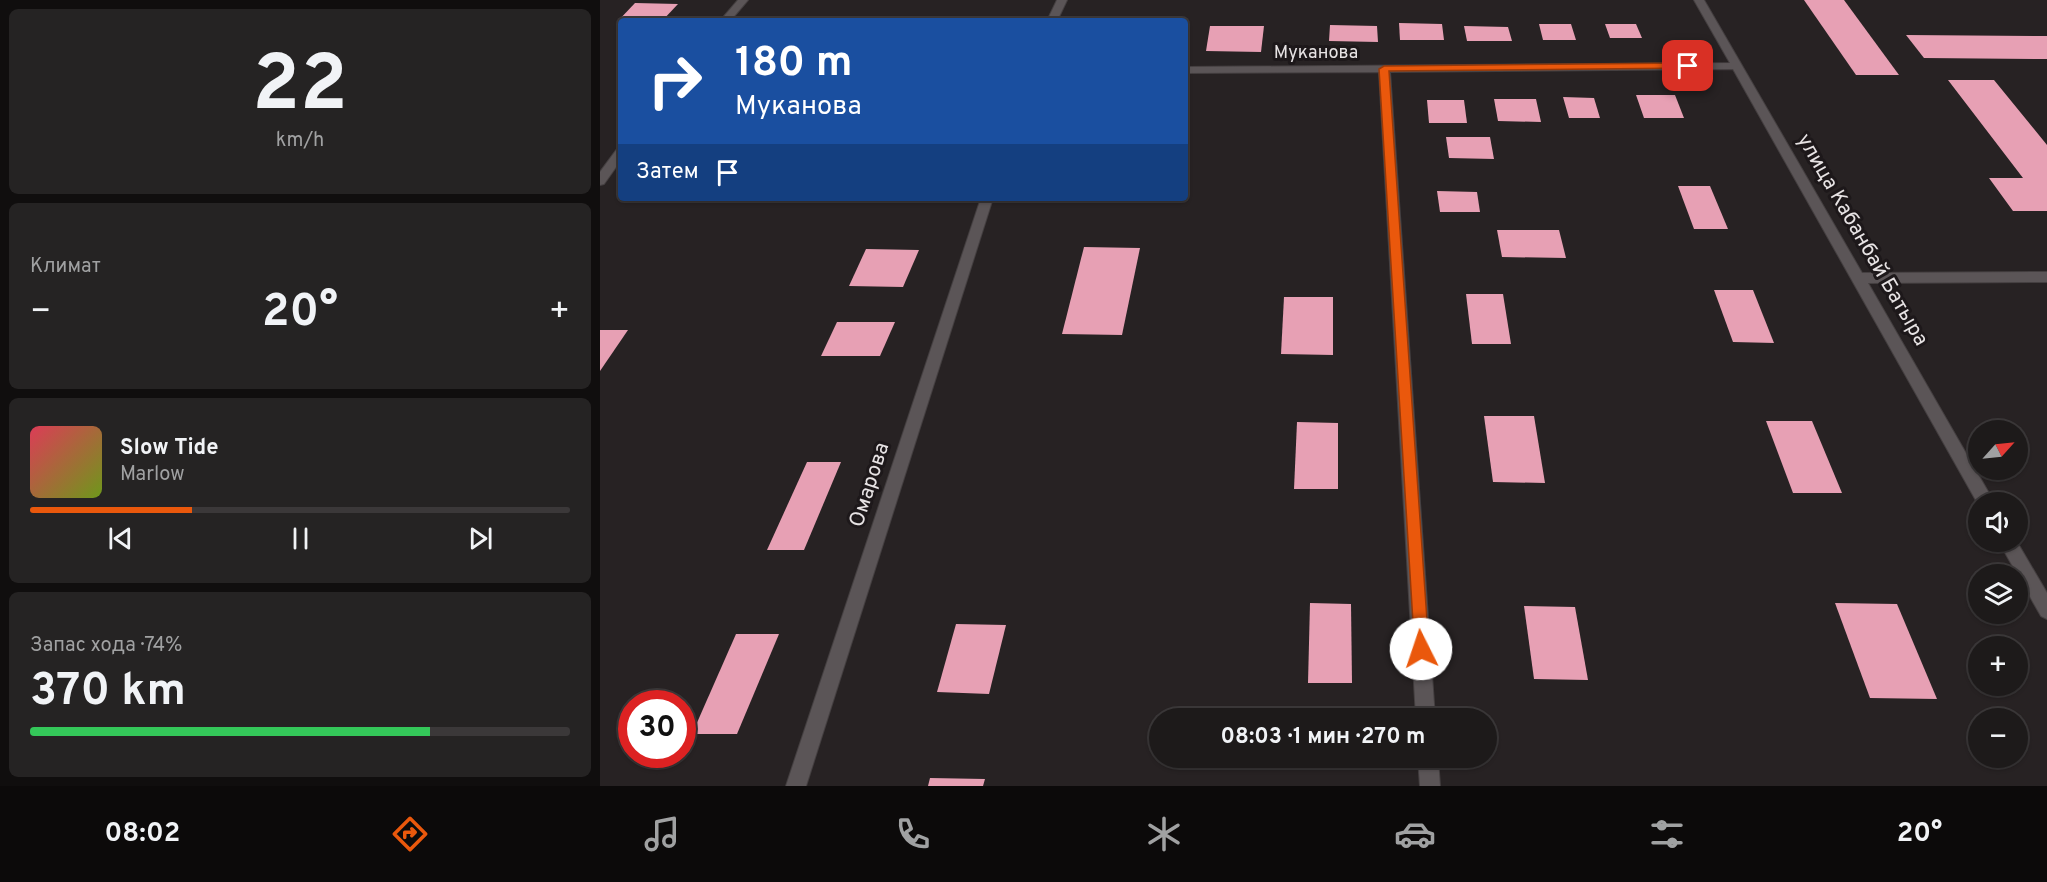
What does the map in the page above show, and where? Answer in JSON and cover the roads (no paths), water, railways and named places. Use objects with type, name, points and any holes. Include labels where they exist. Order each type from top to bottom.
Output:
[{"type":"street","points":[[728,18],[743,0]]},
{"type":"street","points":[[1053,18],[1062,0]]},
{"type":"street","name":"улица Кабанбай Батыра","points":[[1699,0],[1980,492]]},
{"type":"street","name":"Муканова","points":[[1188,70],[1735,66]]},
{"type":"street","points":[[1384,69],[1424,708]]},
{"type":"street","points":[[600,181],[618,156]]},
{"type":"street","name":"Омарова","points":[[796,786],[986,201]]},
{"type":"street","points":[[1860,278],[2047,277]]},
{"type":"street","points":[[2015,552],[2041,590],[2047,610]]},
{"type":"street","points":[[1429,768],[1430,786]]}]
